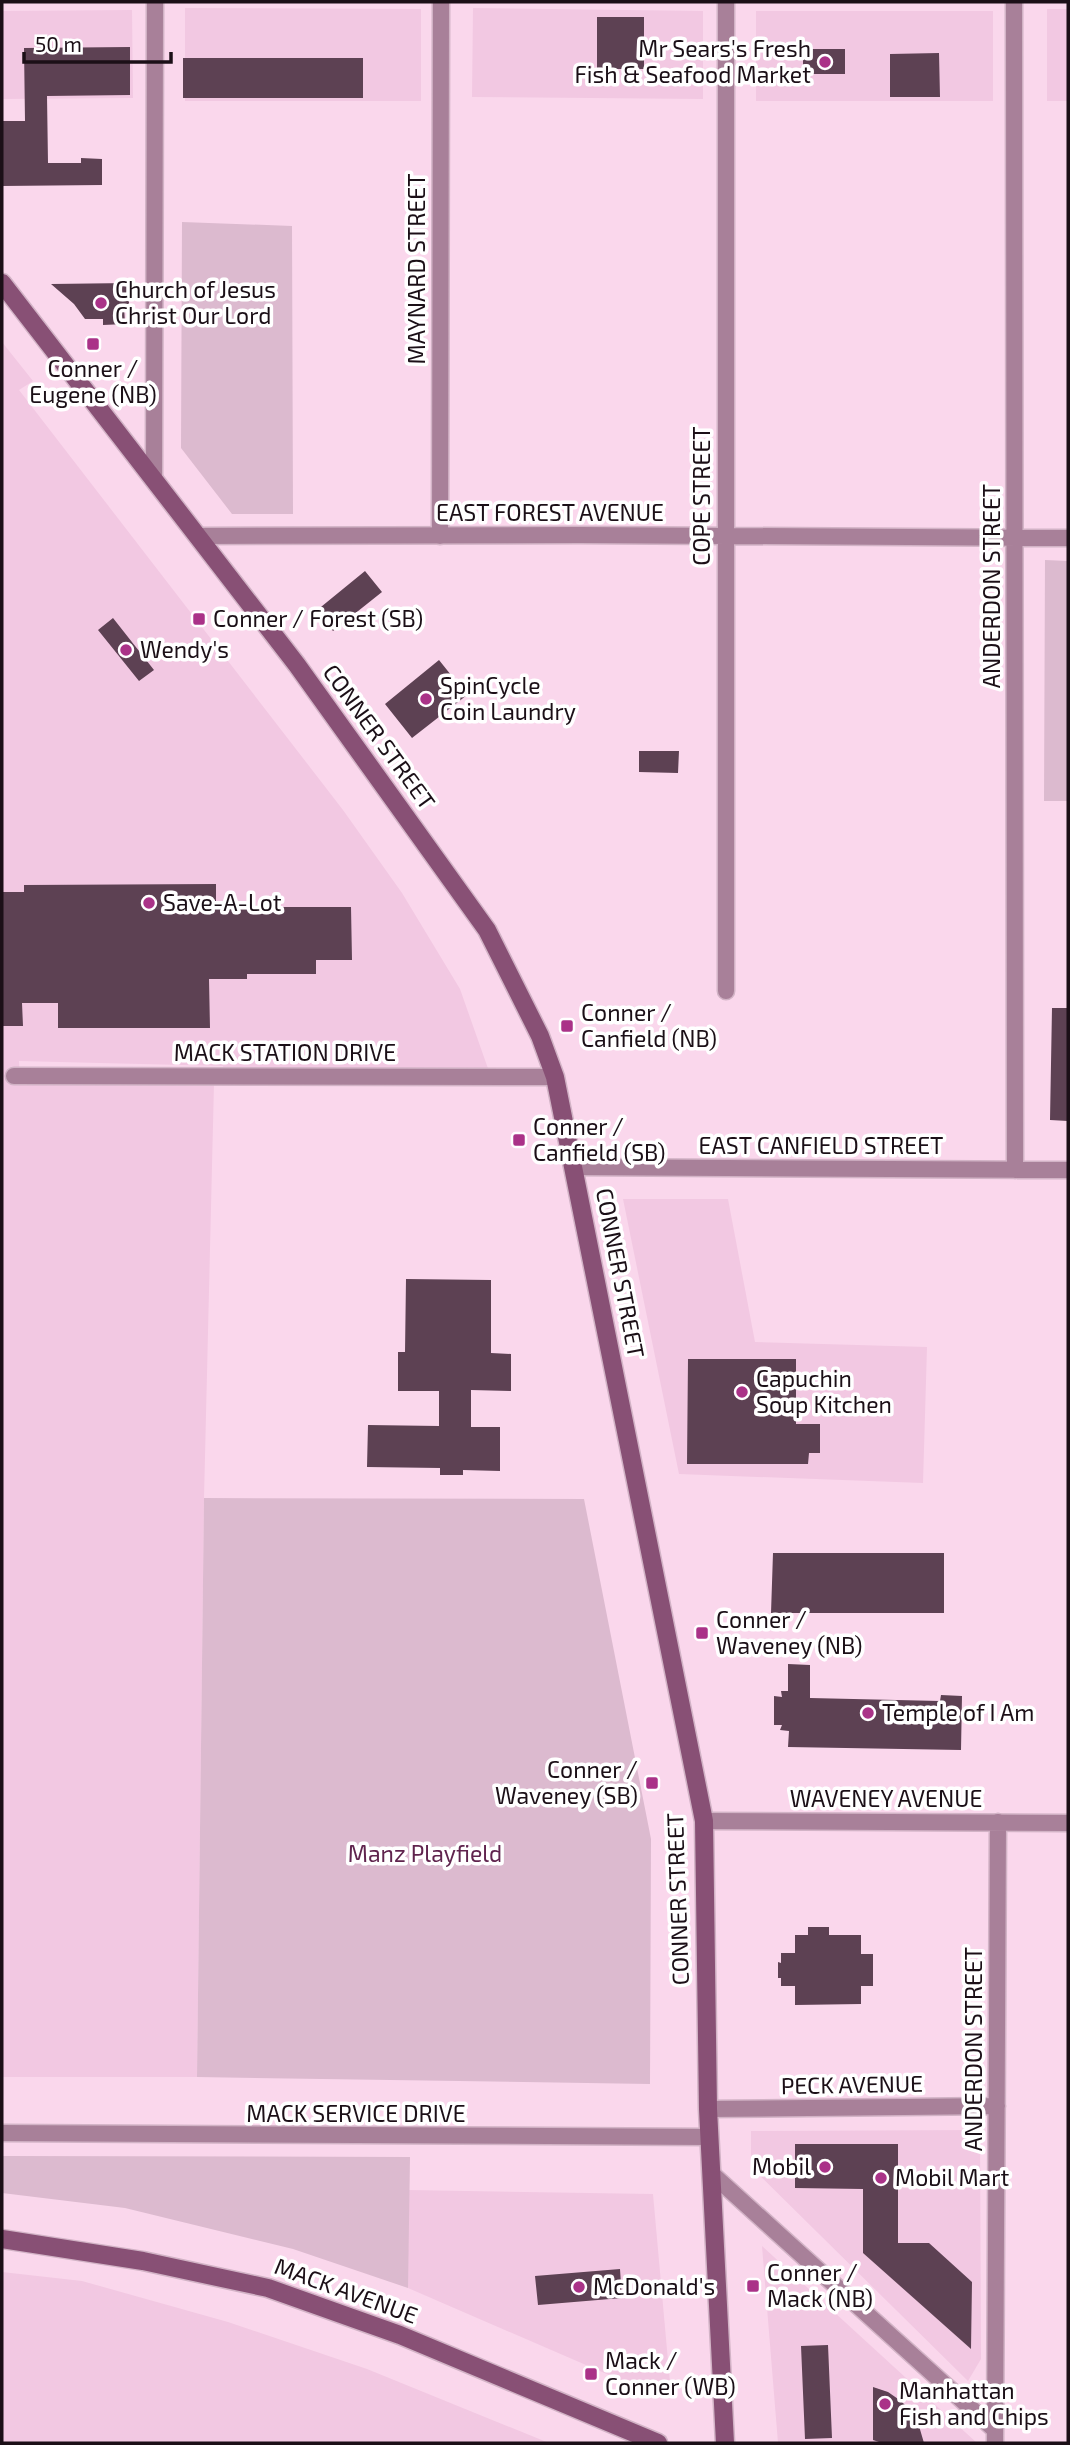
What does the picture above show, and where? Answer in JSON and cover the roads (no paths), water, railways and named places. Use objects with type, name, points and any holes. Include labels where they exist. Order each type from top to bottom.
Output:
[{"type":"main road","name":"CONNER STREET","points":[[2,284],[297,665],[487,930],[541,1036],[555,1077],[704,1821],[708,2109],[725,2443]]},
{"type":"main road","name":"MACK AVENUE","points":[[2,2239],[143,2261],[268,2288],[400,2335],[659,2443]]},
{"type":"street","points":[[154,478],[155,2]]},
{"type":"street","name":"MAYNARD STREET","points":[[440,2],[440,536]]},
{"type":"street","name":"COPE STREET","points":[[726,2],[726,990]]},
{"type":"street","name":"ANDERDON STREET","points":[[1014,2],[1015,1170]]},
{"type":"street","name":"EAST FOREST AVENUE","points":[[199,536],[1068,538]]},
{"type":"street","name":"MACK STATION DRIVE","points":[[14,1076],[555,1077]]},
{"type":"street","name":"EAST CANFIELD STREET","points":[[574,1167],[1068,1170]]},
{"type":"street","name":"WAVENEY AVENUE","points":[[704,1821],[1068,1823]]},
{"type":"street","name":"ANDERDON STREET","points":[[995,2437],[999,1822]]},
{"type":"street","name":"PECK AVENUE","points":[[708,2109],[997,2106]]},
{"type":"street","name":"MACK SERVICE DRIVE","points":[[2,2133],[709,2137]]},
{"type":"street","points":[[711,2172],[995,2437]]},
{"type":"place","name":"Mr Sears's Fresh Fish & Seafood Market","points":[[825,62]]},
{"type":"place","name":"Church of Jesus Christ Our Lord","points":[[101,303]]},
{"type":"place","name":"Conner / Eugene (NB)","points":[[93,344]]},
{"type":"place","name":"Conner / Forest (SB)","points":[[199,619]]},
{"type":"place","name":"Wendy's","points":[[126,650]]},
{"type":"place","name":"SpinCycle Coin Laundry","points":[[426,699]]},
{"type":"place","name":"Save-A-Lot","points":[[149,903]]},
{"type":"place","name":"Conner / Canfield (NB)","points":[[567,1026]]},
{"type":"place","name":"Conner / Canfield (SB)","points":[[519,1140]]},
{"type":"place","name":"Capuchin Soup Kitchen","points":[[742,1392]]},
{"type":"place","name":"Conner / Waveney (NB)","points":[[702,1633]]},
{"type":"place","name":"Temple of I Am","points":[[868,1713]]},
{"type":"place","name":"Conner / Waveney (SB)","points":[[652,1783]]},
{"type":"place","name":"Mobil","points":[[825,2167]]},
{"type":"place","name":"Mobil Mart","points":[[881,2178]]},
{"type":"place","name":"Conner / Mack (NB)","points":[[753,2286]]},
{"type":"place","name":"McDonald's","points":[[579,2287]]},
{"type":"place","name":"Mack / Conner (WB)","points":[[591,2374]]},
{"type":"place","name":"Manhattan Fish and Chips","points":[[885,2404]]},
{"type":"park label","name":"Manz Playfield","points":[[425,1854]]}]
